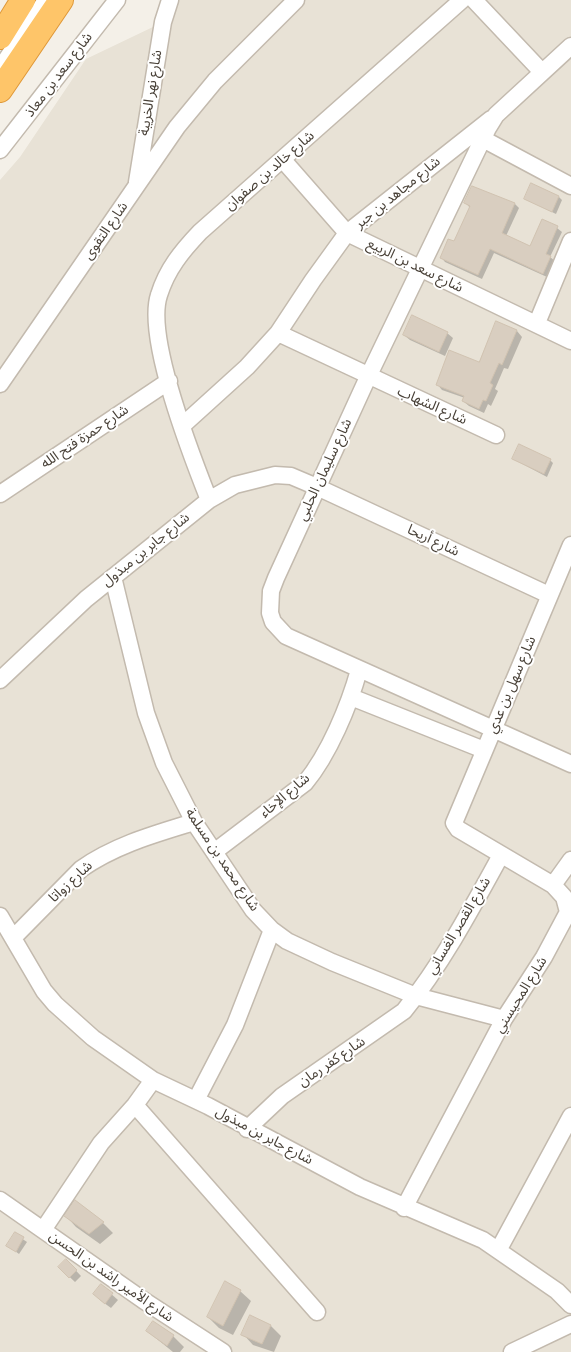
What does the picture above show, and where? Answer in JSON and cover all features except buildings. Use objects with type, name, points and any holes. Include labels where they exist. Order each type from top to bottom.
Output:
[{"type":"highway","points":[[0,37],[23,0]]},
{"type":"highway","points":[[0,90],[61,0]]},
{"type":"street","points":[[0,58],[39,0]]},
{"type":"street","points":[[0,69],[46,0]]},
{"type":"street","name":"شارع سعد بن معاذ","points":[[0,150],[116,0]]},
{"type":"street","name":"شارع نهر الخريبة","points":[[136,188],[163,22],[170,0]]},
{"type":"street","name":"شارع التقوى","points":[[0,384],[176,127],[215,81],[296,0]]},
{"type":"street","name":"شارع خالد بن صفوان","points":[[209,500],[159,347],[156,311],[158,296],[167,274],[182,251],[200,232],[462,0]]},
{"type":"street","points":[[474,0],[542,72]]},
{"type":"street","name":"شارع سليمان الحلبي","points":[[571,46],[496,115],[483,139],[368,377],[276,578],[271,592],[270,613],[279,630],[286,636],[571,764]]},
{"type":"street","name":"شارع مجاهد بن جبر","points":[[183,425],[247,367],[278,333],[347,233],[496,115]]},
{"type":"street","points":[[483,139],[571,186]]},
{"type":"street","name":"شارع سعد بن الربيع","points":[[283,160],[347,233],[571,341]]},
{"type":"street","points":[[537,323],[571,241]]},
{"type":"street","name":"شارع الشهاب","points":[[278,333],[368,377],[496,435]]},
{"type":"street","name":"شارع حمزة فتح الله","points":[[0,494],[169,381]]},
{"type":"street","name":"شارع جابر بن مبذول","points":[[0,680],[60,622],[113,576],[209,500],[235,485],[275,475],[291,476],[317,487]]},
{"type":"street","name":"شارع أريحا","points":[[317,487],[550,595]]},
{"type":"street","name":"شارع سهل بن عدي","points":[[454,826],[454,819],[571,545]]},
{"type":"street","name":"شارع محمد بن مسلمة","points":[[113,576],[146,713],[164,763],[194,822],[253,910],[272,930],[287,941],[332,962],[416,996],[504,1020]]},
{"type":"street","name":"شارع الإخاء","points":[[214,852],[305,783],[315,771],[327,750],[351,697],[359,670]]},
{"type":"street","points":[[351,697],[484,750]]},
{"type":"street","name":"شارع زواتا","points":[[14,937],[81,869],[93,860],[137,840],[194,822]]},
{"type":"street","name":"شارع المحيسني","points":[[404,1208],[504,1020],[544,957],[568,912],[564,897],[553,885],[454,826]]},
{"type":"street","name":"شارع القصر الغساني","points":[[416,996],[501,855]]},
{"type":"street","points":[[553,885],[571,860]]},
{"type":"street","name":"شارع جابر بن مبذول","points":[[0,916],[14,937],[40,985],[55,1004],[93,1038],[153,1080],[196,1100],[360,1188],[464,1232],[499,1249],[557,1291],[571,1306]]},
{"type":"street","points":[[196,1100],[235,1025],[272,930]]},
{"type":"street","name":"شارع كفر رمان","points":[[247,1128],[300,1082],[397,1018],[416,996]]},
{"type":"street","points":[[43,1230],[101,1143],[135,1105],[153,1080]]},
{"type":"street","points":[[135,1105],[317,1312]]},
{"type":"street","points":[[499,1249],[571,1116]]},
{"type":"street","name":"شارع الأمير راشد بن الحسن","points":[[0,1200],[223,1352]]},
{"type":"street","points":[[512,1352],[571,1324]]},
{"type":"shaded area","points":[[174,0],[571,0],[571,1352],[0,1352],[0,180],[20,157],[86,59],[155,26]]}]
